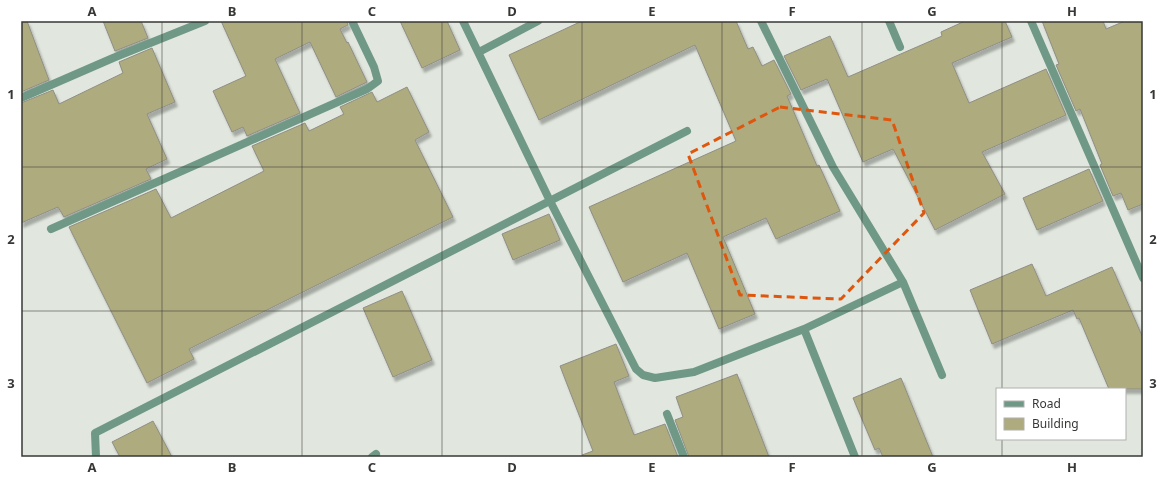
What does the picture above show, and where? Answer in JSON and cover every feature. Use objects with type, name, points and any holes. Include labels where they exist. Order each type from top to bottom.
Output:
[{"type":"street","points":[[21,98],[113,58],[205,21]]},
{"type":"street","points":[[51,229],[367,89],[378,81],[374,67],[352,21]]},
{"type":"street","points":[[463,21],[550,200],[636,369],[642,375],[654,378],[694,372],[804,329],[903,282]]},
{"type":"street","points":[[479,52],[538,21]]},
{"type":"street","points":[[761,21],[833,168],[903,282],[942,375]]},
{"type":"street","points":[[889,21],[900,47]]},
{"type":"street","points":[[1031,21],[1143,278]]},
{"type":"street","points":[[96,457],[95,433],[687,131]]},
{"type":"street","points":[[804,329],[855,457]]},
{"type":"street","points":[[667,414],[684,457]]},
{"type":"highlighted area","points":[[780,107],[892,120],[924,213],[841,299],[740,295],[688,154]]},
{"type":"building","points":[[21,21],[27,21],[49,80],[21,92]]},
{"type":"building","points":[[103,21],[141,21],[148,38],[115,51]]},
{"type":"building","points":[[221,21],[347,21],[348,25],[340,29],[347,43],[348,42],[367,82],[336,97],[310,42],[275,59],[300,113],[247,136],[243,127],[232,132],[213,91],[246,76]]},
{"type":"building","points":[[400,21],[447,21],[460,50],[422,68]]},
{"type":"building","points":[[582,21],[736,21],[748,49],[753,47],[762,66],[774,60],[791,94],[787,96],[817,166],[819,165],[840,211],[776,239],[766,218],[723,237],[755,314],[719,329],[687,253],[623,282],[589,207],[736,141],[695,45],[539,120],[509,55]]},
{"type":"building","points":[[965,21],[1005,21],[1012,37],[952,63],[969,103],[1046,69],[1066,115],[982,152],[1005,194],[935,230],[893,149],[863,162],[827,79],[801,90],[784,56],[830,36],[848,77],[942,36],[941,32]]},
{"type":"building","points":[[1042,21],[1103,21],[1106,29],[1125,21],[1143,21],[1143,204],[1128,210],[1121,193],[1113,196],[1080,109],[1076,111],[1056,65],[1059,64]]},
{"type":"building","points":[[152,48],[175,102],[147,114],[167,159],[146,169],[151,179],[64,217],[58,207],[21,223],[21,103],[53,90],[59,104],[123,73],[119,62]]},
{"type":"building","points":[[407,87],[429,132],[415,140],[453,217],[189,349],[194,359],[147,383],[69,227],[156,189],[171,218],[264,171],[252,146],[305,123],[309,131],[344,114],[340,107],[372,92],[377,102]]},
{"type":"building","points":[[1089,169],[1103,201],[1037,230],[1023,198]]},
{"type":"building","points":[[549,214],[560,240],[513,260],[502,234]]},
{"type":"building","points":[[1032,264],[1046,296],[1112,267],[1143,338],[1143,389],[1109,388],[1079,318],[1077,319],[1073,310],[992,344],[970,290]]},
{"type":"building","points":[[402,291],[432,360],[393,377],[363,308]]},
{"type":"building","points":[[616,344],[629,376],[614,382],[634,435],[665,424],[678,457],[583,457],[582,455],[593,451],[560,366]]},
{"type":"building","points":[[737,374],[769,457],[689,457],[675,420],[683,417],[676,397]]},
{"type":"building","points":[[901,378],[933,457],[883,457],[879,448],[875,450],[853,398]]},
{"type":"building","points":[[153,421],[172,457],[120,457],[112,442]]}]
